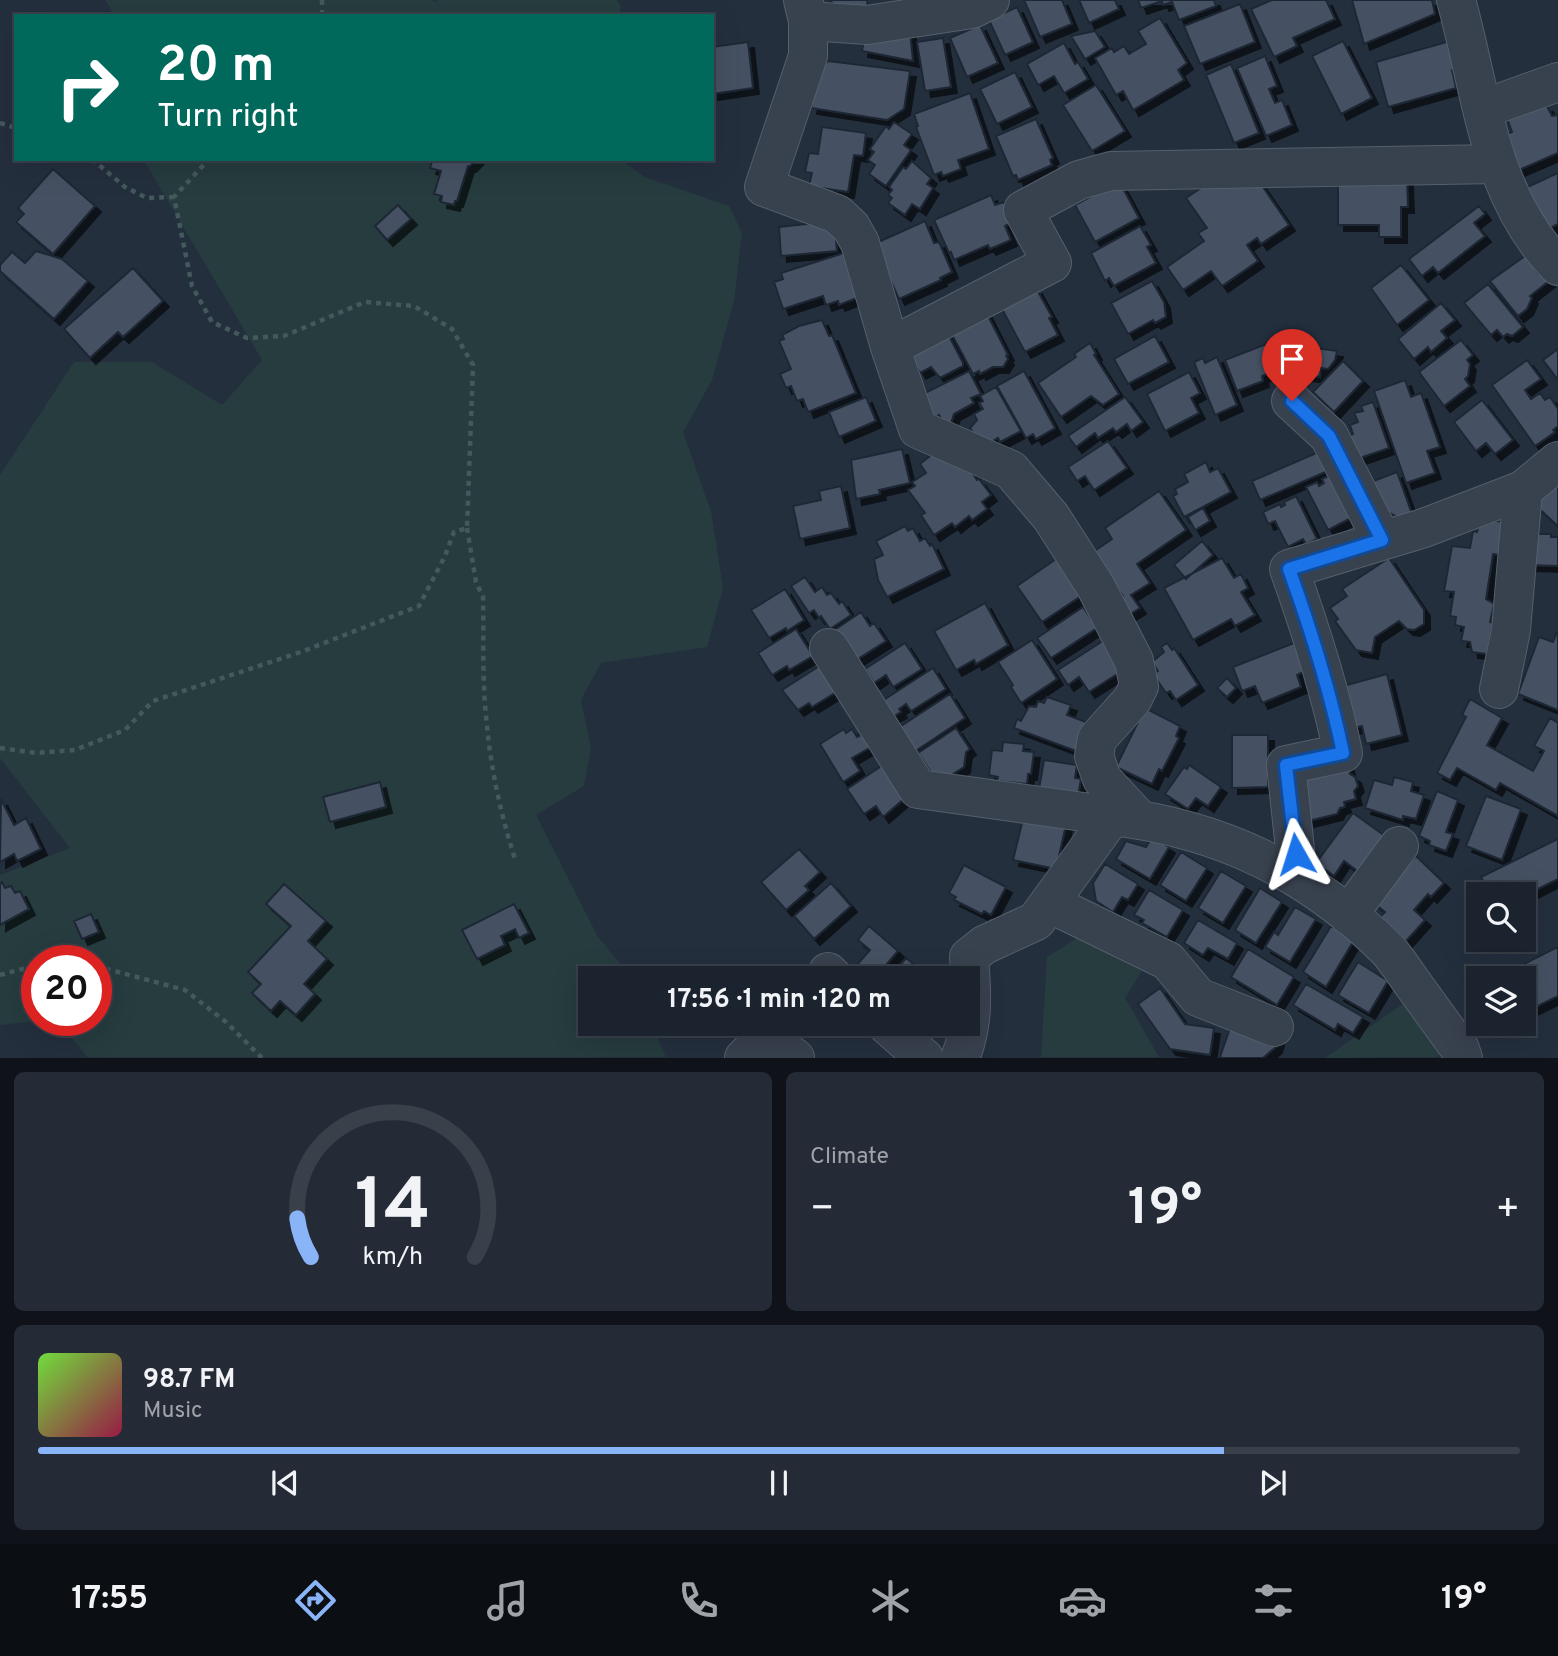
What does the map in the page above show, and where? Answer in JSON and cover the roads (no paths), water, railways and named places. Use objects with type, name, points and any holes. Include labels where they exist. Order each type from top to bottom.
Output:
[{"type":"street","points":[[990,0],[972,9],[867,24],[806,11],[808,56],[764,187],[837,214],[851,227],[860,243],[890,347],[918,429],[1011,470],[1052,517],[1109,612],[1134,661],[1139,686],[1132,699],[1097,739],[1094,756],[1102,779],[1126,818]]},
{"type":"street","points":[[1457,0],[1497,164],[1510,199],[1540,247],[1558,266]]},
{"type":"street","points":[[1483,109],[1558,82]]},
{"type":"street","points":[[890,347],[1052,264],[1023,210],[1079,180],[1111,171],[1169,168],[1497,164]]},
{"type":"street","points":[[1292,401],[1329,436],[1382,540]]},
{"type":"street","points":[[1298,877],[1286,765],[1343,753],[1332,698],[1289,569],[1424,528],[1523,490],[1558,461]]},
{"type":"street","points":[[1499,689],[1511,630],[1523,490]]},
{"type":"street","points":[[829,648],[918,789],[1126,818],[1204,835],[1254,854],[1298,877],[1348,915],[1390,952],[1460,1049],[1463,1058]]},
{"type":"street","points":[[960,1058],[968,1039],[972,996],[968,957],[984,945],[1036,921],[1126,818]]},
{"type":"street","points":[[1348,915],[1399,846]]},
{"type":"street","points":[[1049,903],[1168,961],[1198,998],[1274,1027]]},
{"type":"street","points":[[899,1036],[924,1058]]},
{"type":"street","points":[[744,1058],[752,1049],[782,1048],[795,1058]]}]
